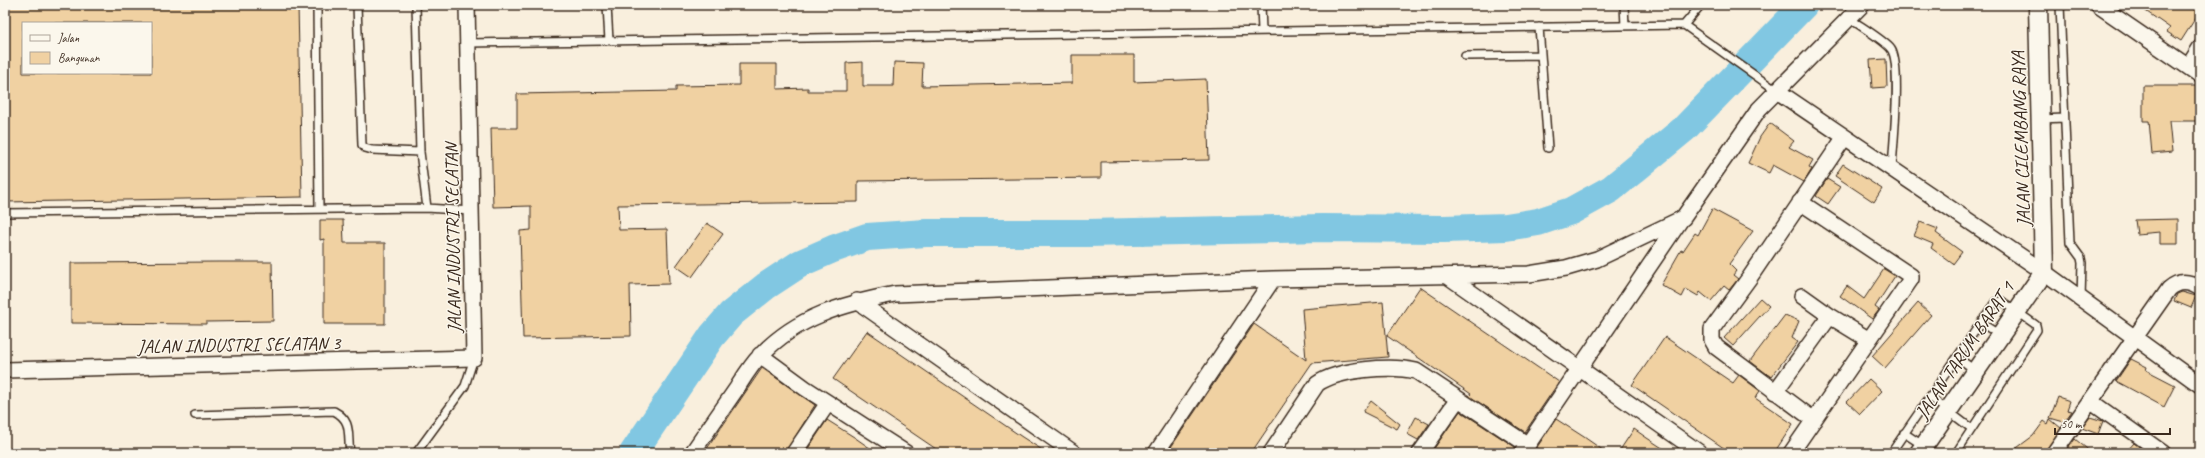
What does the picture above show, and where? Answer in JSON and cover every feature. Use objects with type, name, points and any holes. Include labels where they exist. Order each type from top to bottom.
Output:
[{"type":"street","name":"JALAN INDUSTRI SELATAN","points":[[467,5],[474,358]]},
{"type":"street","points":[[1271,453],[1317,384],[1326,377],[1382,369],[1404,368],[1416,371],[1458,399],[1525,449],[1759,109],[1771,87],[1862,5]]},
{"type":"street","name":"JALAN CILEMBANG RAYA","points":[[2038,5],[2044,272]]},
{"type":"street","points":[[2098,5],[2200,76]]},
{"type":"street","points":[[2188,67],[2200,48]]},
{"type":"street","points":[[1771,87],[1844,138],[2044,272],[2200,385]]},
{"type":"street","points":[[1814,420],[1716,347],[1712,340],[1712,329],[1750,277],[1844,138]]},
{"type":"street","points":[[1791,453],[1911,278],[1800,202]]},
{"type":"street","points":[[692,453],[760,355],[786,334],[811,318],[834,308],[857,302],[895,294],[1273,279],[1449,277],[1529,274],[1566,268],[1597,259],[1683,218]]},
{"type":"street","name":"JALAN TARUM BARAT 1","points":[[1922,450],[2044,272]]},
{"type":"street","points":[[1449,277],[1700,453]]},
{"type":"street","points":[[1156,453],[1273,279]]},
{"type":"street","points":[[2054,453],[2134,338],[2175,284],[2188,282],[2200,288]]},
{"type":"street","points":[[1802,296],[1830,316],[1869,340]]},
{"type":"street","points":[[857,302],[1074,453]]},
{"type":"street","points":[[1775,392],[1830,316]]},
{"type":"street","points":[[760,355],[828,403],[886,448],[906,453]]},
{"type":"street","name":"JALAN INDUSTRI SELATAN 3","points":[[5,370],[474,358]]},
{"type":"street","points":[[1420,453],[1458,399]]},
{"type":"street","points":[[2090,402],[2163,453]]},
{"type":"street","points":[[794,453],[828,403]]},
{"type":"lane","points":[[317,5],[319,209]]},
{"type":"lane","points":[[357,5],[362,145],[365,148],[372,150],[420,152]]},
{"type":"lane","points":[[416,5],[420,152],[427,208]]},
{"type":"lane","points":[[607,5],[608,41]]},
{"type":"lane","points":[[1261,5],[1262,31]]},
{"type":"lane","points":[[1624,5],[1624,26]]},
{"type":"lane","points":[[1684,25],[1702,5]]},
{"type":"lane","points":[[2060,5],[2070,243],[2081,258],[2081,300]]},
{"type":"lane","points":[[1849,18],[1891,50],[1895,61],[1896,88],[1892,170]]},
{"type":"lane","points":[[468,43],[1684,25],[1771,87]]},
{"type":"lane","points":[[1539,27],[1548,148]]},
{"type":"lane","points":[[1465,56],[1541,55]]},
{"type":"lane","points":[[2040,119],[2064,118]]},
{"type":"lane","points":[[5,213],[427,208],[471,211]]},
{"type":"lane","points":[[1891,453],[1995,302],[1999,300],[2036,325],[2037,330],[1956,453]]},
{"type":"lane","points":[[1981,323],[2000,335]]},
{"type":"lane","points":[[1957,357],[1976,371]]},
{"type":"lane","name":"JALAN INDUSTRI SELATAN","points":[[416,453],[465,386],[474,358]]},
{"type":"lane","points":[[1930,397],[1972,429]]},
{"type":"lane","points":[[195,415],[334,411],[343,416],[348,425],[350,453]]},
{"type":"lane","points":[[1904,433],[1922,450]]},
{"type":"building","points":[[5,5],[298,5],[302,197],[5,202]]},
{"type":"building","points":[[2137,5],[2193,5],[2200,11],[2181,41],[2167,32],[2170,28]]},
{"type":"building","points":[[1072,55],[1134,55],[1134,82],[1206,79],[1209,160],[1101,162],[1101,178],[858,181],[858,202],[618,205],[619,230],[667,229],[669,284],[630,285],[631,336],[523,338],[520,231],[531,230],[531,206],[493,207],[491,128],[517,128],[517,94],[676,91],[676,86],[739,85],[739,64],[777,64],[777,89],[808,88],[808,91],[846,91],[846,63],[863,62],[863,86],[893,86],[894,62],[923,63],[922,86],[1072,83]]},
{"type":"building","points":[[1886,59],[1887,87],[1872,88],[1870,60]]},
{"type":"building","points":[[2143,86],[2200,86],[2200,121],[2169,121],[2172,152],[2152,154],[2149,121],[2143,121]]},
{"type":"building","points":[[1770,123],[1794,141],[1789,147],[1813,160],[1809,167],[1812,169],[1804,182],[1773,165],[1769,173],[1748,163],[1760,137]]},
{"type":"building","points":[[1843,164],[1882,189],[1874,202],[1835,176]]},
{"type":"building","points":[[1827,179],[1840,187],[1828,204],[1816,196]]},
{"type":"building","points":[[1712,209],[1753,231],[1729,264],[1736,271],[1733,275],[1738,279],[1729,290],[1724,286],[1711,301],[1700,292],[1698,296],[1686,289],[1682,297],[1661,285],[1681,250],[1683,251],[1695,233],[1698,235]]},
{"type":"building","points":[[2178,219],[2178,244],[2160,244],[2160,232],[2137,234],[2135,220]]},
{"type":"building","points":[[320,220],[343,220],[344,243],[385,243],[385,324],[324,324],[324,239],[320,240]]},
{"type":"building","points":[[1920,222],[1938,229],[1936,233],[1962,252],[1953,264],[1931,248],[1933,244],[1914,236]]},
{"type":"building","points":[[707,223],[723,234],[692,277],[676,266]]},
{"type":"building","points":[[272,262],[273,321],[206,322],[206,324],[71,323],[71,263]]},
{"type":"building","points":[[1884,269],[1895,276],[1875,307],[1879,310],[1872,319],[1840,296],[1847,286],[1864,299]]},
{"type":"building","points":[[1420,287],[1559,382],[1525,432],[1469,396],[1471,394],[1387,336]]},
{"type":"building","points":[[2182,292],[2196,296],[2191,308],[2174,301],[2177,294]]},
{"type":"building","points":[[1760,298],[1769,306],[1733,346],[1724,338]]},
{"type":"building","points":[[1383,302],[1388,357],[1312,363],[1251,453],[1167,453],[1254,324],[1306,360],[1302,309]]},
{"type":"building","points":[[1918,303],[1931,315],[1885,368],[1872,356]]},
{"type":"building","points":[[1785,315],[1799,321],[1792,338],[1798,342],[1771,377],[1750,361]]},
{"type":"building","points":[[867,331],[1047,453],[942,453],[833,379]]},
{"type":"building","points":[[1665,337],[1733,383],[1739,375],[1760,391],[1755,398],[1793,424],[1774,453],[1731,453],[1632,385]]},
{"type":"building","points":[[2131,359],[2147,367],[2146,370],[2175,385],[2164,407],[2116,381]]},
{"type":"building","points":[[762,368],[815,405],[785,453],[704,453]]},
{"type":"building","points":[[1869,379],[1882,391],[1860,414],[1847,402]]},
{"type":"building","points":[[2058,397],[2070,401],[2067,410],[2072,411],[2064,422],[2050,418]]},
{"type":"building","points":[[1371,401],[1400,424],[1397,429],[1363,412]]},
{"type":"building","points":[[1460,411],[1515,447],[1513,453],[1431,453]]},
{"type":"building","points":[[1416,417],[1429,424],[1418,440],[1407,434]]},
{"type":"building","points":[[2090,417],[2103,421],[2098,434],[2082,428]]},
{"type":"building","points":[[1556,419],[1584,437],[1607,453],[1533,453]]},
{"type":"building","points":[[2050,419],[2061,428],[2045,453],[2010,453],[2033,436],[2044,421],[2048,424]]},
{"type":"building","points":[[827,420],[854,437],[877,453],[805,453]]},
{"type":"building","points":[[1634,429],[1647,438],[1670,453],[1618,453]]},
{"type":"building","points":[[2075,439],[2092,453],[2065,453]]},
{"type":"building","points":[[2134,443],[2147,453],[2125,453]]},
{"type":"waterway","points":[[633,453],[712,336],[731,314],[766,286],[801,263],[833,249],[867,237],[926,233],[1087,233],[1322,228],[1444,229],[1506,227],[1538,222],[1571,211],[1611,189],[1684,129],[1804,5]]}]
